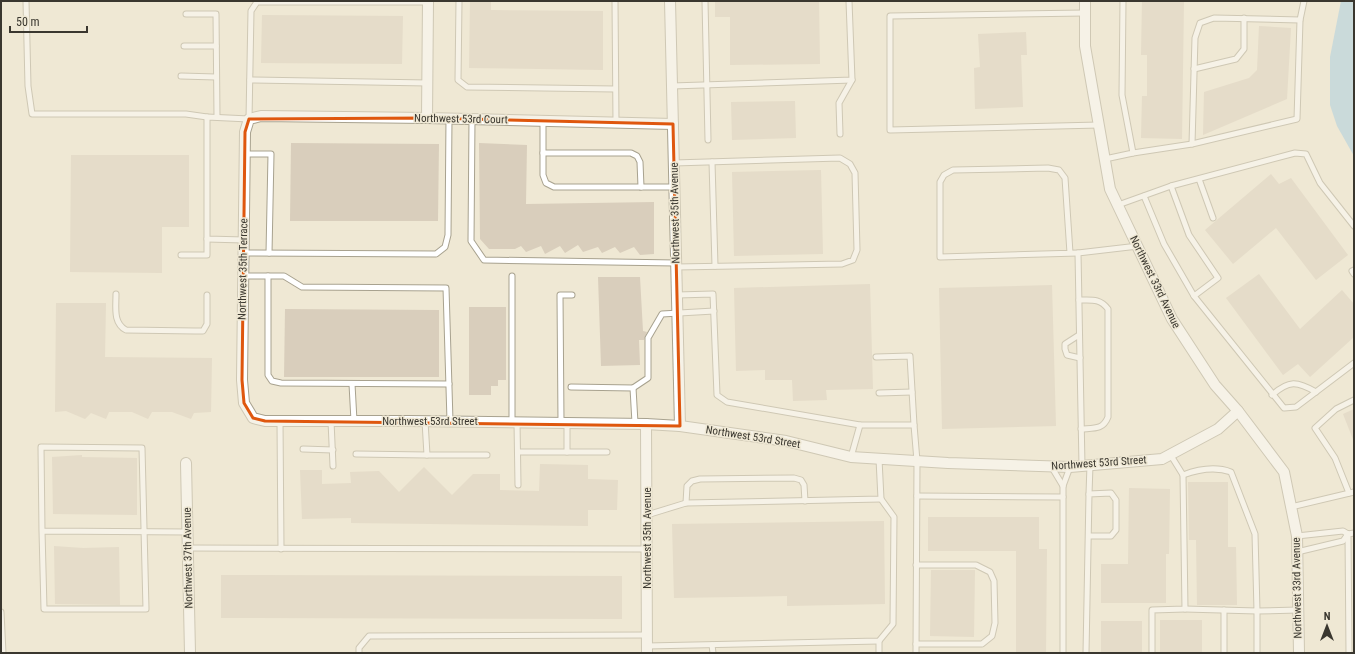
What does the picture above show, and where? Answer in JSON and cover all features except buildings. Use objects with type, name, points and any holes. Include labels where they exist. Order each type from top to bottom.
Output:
[{"type":"street","name":"Northwest 35th Avenue","points":[[670,1],[680,426]]},
{"type":"street","name":"Northwest 33rd Avenue","points":[[1085,1],[1085,46],[1110,189],[1172,319],[1215,385],[1238,411],[1284,472],[1297,536],[1299,653]]},
{"type":"street","points":[[427,118],[428,2]]},
{"type":"street","name":"Northwest 53rd Court","points":[[249,118],[261,116],[449,118],[673,124]]},
{"type":"street","name":"Northwest 35th Terrace","points":[[249,118],[245,132],[242,380],[244,403],[254,418]]},
{"type":"street","name":"Northwest 53rd Street","points":[[254,418],[264,421],[635,423],[680,426],[786,440],[851,457],[1070,467],[1162,458],[1218,429],[1238,411]]},
{"type":"street","name":"Northwest 35th Avenue","points":[[646,424],[647,650]]},
{"type":"street","name":"Northwest 37th Avenue","points":[[186,463],[190,653]]},
{"type":"lane","points":[[26,1],[28,86],[32,114],[186,114],[206,117],[249,118],[251,11],[257,2],[428,2]]},
{"type":"lane","points":[[459,1],[458,80],[467,86],[615,89]]},
{"type":"lane","points":[[615,1],[616,123]]},
{"type":"lane","points":[[705,1],[708,140]]},
{"type":"lane","points":[[840,134],[839,103],[852,80],[848,1]]},
{"type":"lane","points":[[1123,1],[1122,95],[1132,153]]},
{"type":"lane","points":[[1105,159],[1132,153],[1192,144],[1297,119],[1300,20],[1304,1]]},
{"type":"lane","points":[[1085,12],[890,16],[890,130],[1099,125]]},
{"type":"lane","points":[[186,14],[216,14],[217,117]]},
{"type":"lane","points":[[1192,144],[1195,38],[1200,23],[1214,18],[1300,20]]},
{"type":"lane","points":[[1194,69],[1236,59],[1244,49],[1244,18]]},
{"type":"lane","points":[[184,46],[216,46]]},
{"type":"lane","points":[[181,76],[216,77]]},
{"type":"lane","points":[[250,80],[428,83]]},
{"type":"lane","points":[[672,86],[852,80]]},
{"type":"lane","points":[[181,255],[207,255],[206,117]]},
{"type":"lane","points":[[244,253],[436,254],[445,247],[448,235],[449,118]]},
{"type":"lane","points":[[472,119],[471,241],[484,260],[715,266],[842,264],[853,260],[857,250],[855,173],[850,164],[840,158],[674,163]]},
{"type":"lane","points":[[543,121],[543,175],[546,183],[554,187],[674,187]]},
{"type":"lane","points":[[543,153],[631,153],[637,156],[640,162],[641,187]]},
{"type":"lane","points":[[1118,205],[1171,186],[1295,153],[1306,154],[1320,183],[1354,226]]},
{"type":"lane","points":[[245,154],[271,154],[270,253]]},
{"type":"lane","points":[[712,162],[715,266]]},
{"type":"lane","points":[[1070,253],[1065,178],[1060,170],[1048,168],[953,170],[944,175],[940,182],[940,257],[1078,253],[1138,246]]},
{"type":"lane","points":[[1199,179],[1213,218]]},
{"type":"lane","points":[[1171,186],[1189,235],[1218,278],[1194,296]]},
{"type":"lane","points":[[1144,196],[1164,244],[1194,296],[1272,395],[1284,408],[1296,407],[1354,363]]},
{"type":"lane","points":[[207,239],[244,240]]},
{"type":"lane","points":[[1078,253],[1081,429],[1089,494],[1086,653]]},
{"type":"lane","points":[[1354,270],[1352,271],[1354,274]]},
{"type":"lane","points":[[243,276],[284,276],[302,287],[446,288],[450,421]]},
{"type":"lane","points":[[268,276],[268,375],[272,381],[281,383],[449,384]]},
{"type":"lane","points":[[512,276],[518,485]]},
{"type":"lane","points":[[116,294],[116,320],[120,326],[126,330],[196,332],[204,331],[207,324],[207,295]]},
{"type":"lane","points":[[677,295],[713,294],[717,395],[727,402],[860,424],[914,424]]},
{"type":"lane","points":[[567,452],[564,422],[560,295],[572,295]]},
{"type":"lane","points":[[1079,300],[1097,300],[1104,303],[1108,309],[1108,416],[1106,424],[1100,428],[1081,429]]},
{"type":"lane","points":[[571,387],[633,388],[648,378],[648,338],[662,314],[714,311]]},
{"type":"lane","points":[[1079,335],[1065,344],[1064,349],[1067,355],[1080,358]]},
{"type":"lane","points":[[876,357],[910,356],[917,461],[916,653]]},
{"type":"lane","points":[[352,384],[354,421]]},
{"type":"lane","points":[[1272,395],[1282,387],[1290,384],[1304,385],[1316,392]]},
{"type":"lane","points":[[633,388],[635,423]]},
{"type":"lane","points":[[880,393],[912,392]]},
{"type":"lane","points":[[1291,507],[1352,492],[1335,458],[1315,428],[1336,409],[1354,400]]},
{"type":"lane","points":[[280,421],[281,548]]},
{"type":"lane","points":[[332,421],[333,466]]},
{"type":"lane","points":[[425,421],[427,456]]},
{"type":"lane","points":[[851,457],[860,424]]},
{"type":"lane","points":[[41,447],[142,448],[144,532],[146,609],[44,609],[41,447]]},
{"type":"lane","points":[[303,449],[332,450]]},
{"type":"lane","points":[[518,452],[607,452]]},
{"type":"lane","points":[[356,454],[427,456],[487,455]]},
{"type":"lane","points":[[1170,454],[1183,474],[1184,609]]},
{"type":"lane","points":[[647,650],[712,645],[878,640],[893,624],[894,517],[882,499],[880,459]]},
{"type":"lane","points":[[1051,466],[1064,486]]},
{"type":"lane","points":[[1063,653],[1064,486],[1070,467]]},
{"type":"lane","points":[[1183,474],[1197,470],[1222,468],[1231,472],[1254,534],[1256,653]]},
{"type":"lane","points":[[686,503],[687,486],[692,481],[700,479],[794,478],[801,480],[804,485],[806,500]]},
{"type":"lane","points":[[1089,494],[1111,493],[1116,500],[1116,530],[1111,536],[1089,536]]},
{"type":"lane","points":[[917,496],[1064,498]]},
{"type":"lane","points":[[646,515],[686,503],[882,499]]},
{"type":"lane","points":[[42,531],[188,532]]},
{"type":"lane","points":[[1297,536],[1343,531],[1351,533]]},
{"type":"lane","points":[[1297,552],[1343,541],[1351,533]]},
{"type":"lane","points":[[1348,653],[1351,533]]},
{"type":"lane","points":[[188,548],[647,549]]},
{"type":"lane","points":[[916,564],[976,565],[990,572],[994,581],[995,623],[992,636],[982,644],[916,644]]},
{"type":"lane","points":[[1152,653],[1152,610],[1298,610]]},
{"type":"lane","points":[[1224,610],[1224,653]]},
{"type":"lane","points":[[1,612],[3,653]]},
{"type":"lane","points":[[359,653],[359,648],[369,636],[647,635]]},
{"type":"lane","points":[[878,640],[879,653]]},
{"type":"lane","points":[[712,645],[713,653]]},
{"type":"highlighted area","points":[[427,118],[673,124],[680,426],[265,421],[253,418],[244,403],[242,380],[245,132],[249,119]]},
{"type":"water","points":[[1341,1],[1354,1],[1354,156],[1337,126],[1330,105],[1330,57]]}]
